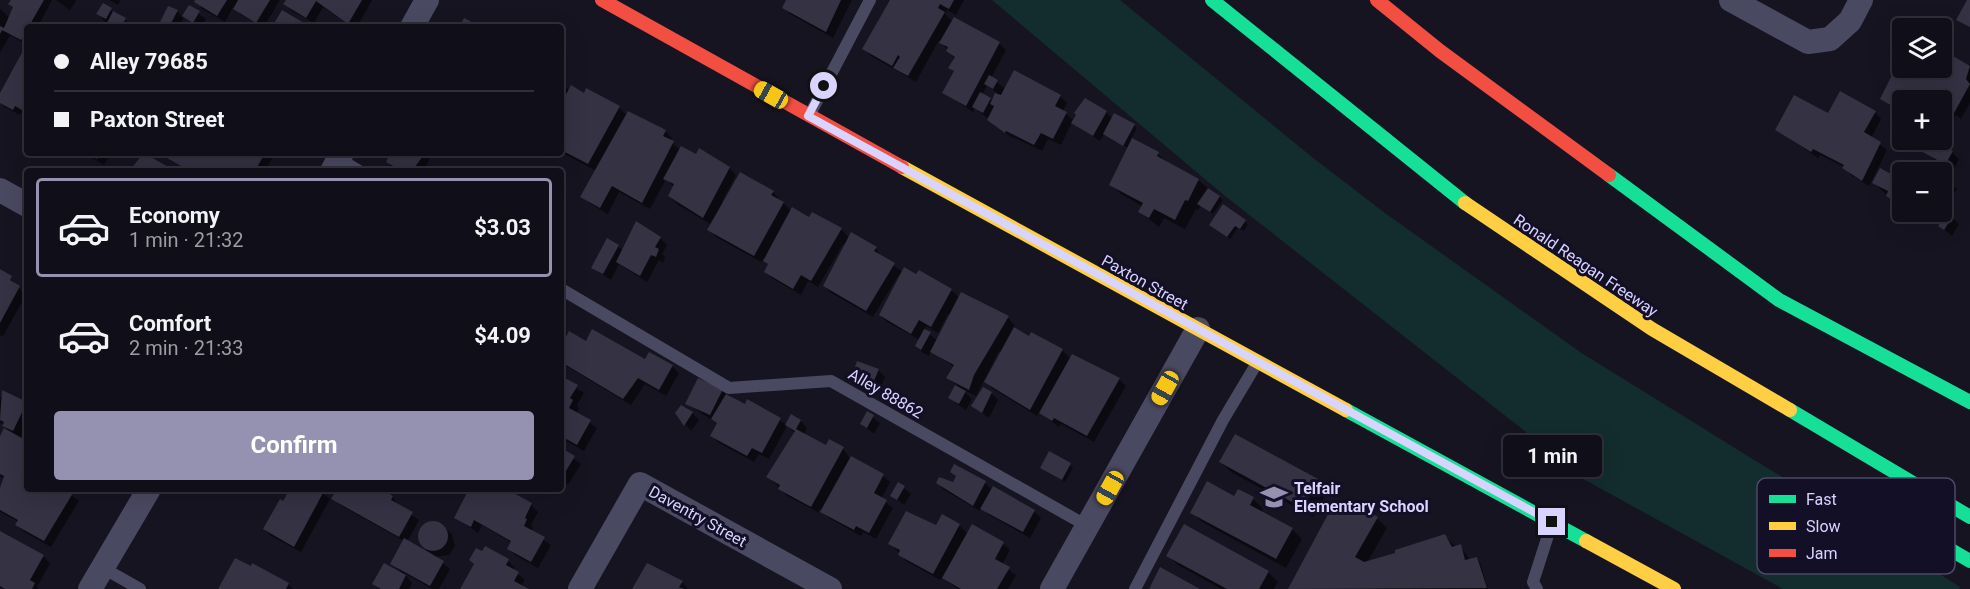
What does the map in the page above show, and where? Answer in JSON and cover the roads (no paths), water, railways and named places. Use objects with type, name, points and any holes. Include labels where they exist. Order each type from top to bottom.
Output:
[{"type":"main road","name":"Paxton Street","points":[[602,0],[808,116],[1674,589]]},
{"type":"main road","name":"Ronald Reagan Freeway","points":[[1212,0],[1470,207],[1652,329],[1901,478]]},
{"type":"main road","points":[[1377,0],[1440,51],[1779,300],[1970,402]]},
{"type":"main road","points":[[1955,552],[1970,561]]},
{"type":"street","points":[[414,24],[427,0]]},
{"type":"street","points":[[1731,0],[1808,42],[1830,39],[1850,21],[1861,0]]},
{"type":"street","points":[[0,190],[24,202]]},
{"type":"street","points":[[1052,589],[1089,527],[1198,329]]},
{"type":"street","name":"Daventry Street","points":[[580,589],[640,484],[830,589]]},
{"type":"street","points":[[90,589],[147,492]]},
{"type":"lane","points":[[808,116],[870,0]]},
{"type":"lane","name":"Alley 88862","points":[[564,291],[729,387],[831,381],[1089,527]]},
{"type":"lane","points":[[1135,589],[1228,411],[1258,362]]},
{"type":"lane","points":[[1537,589],[1533,582],[1552,522]]},
{"type":"lane","points":[[103,568],[140,589]]},
{"type":"place","name":"Telfair Elementary School","points":[[1274,497]]}]
